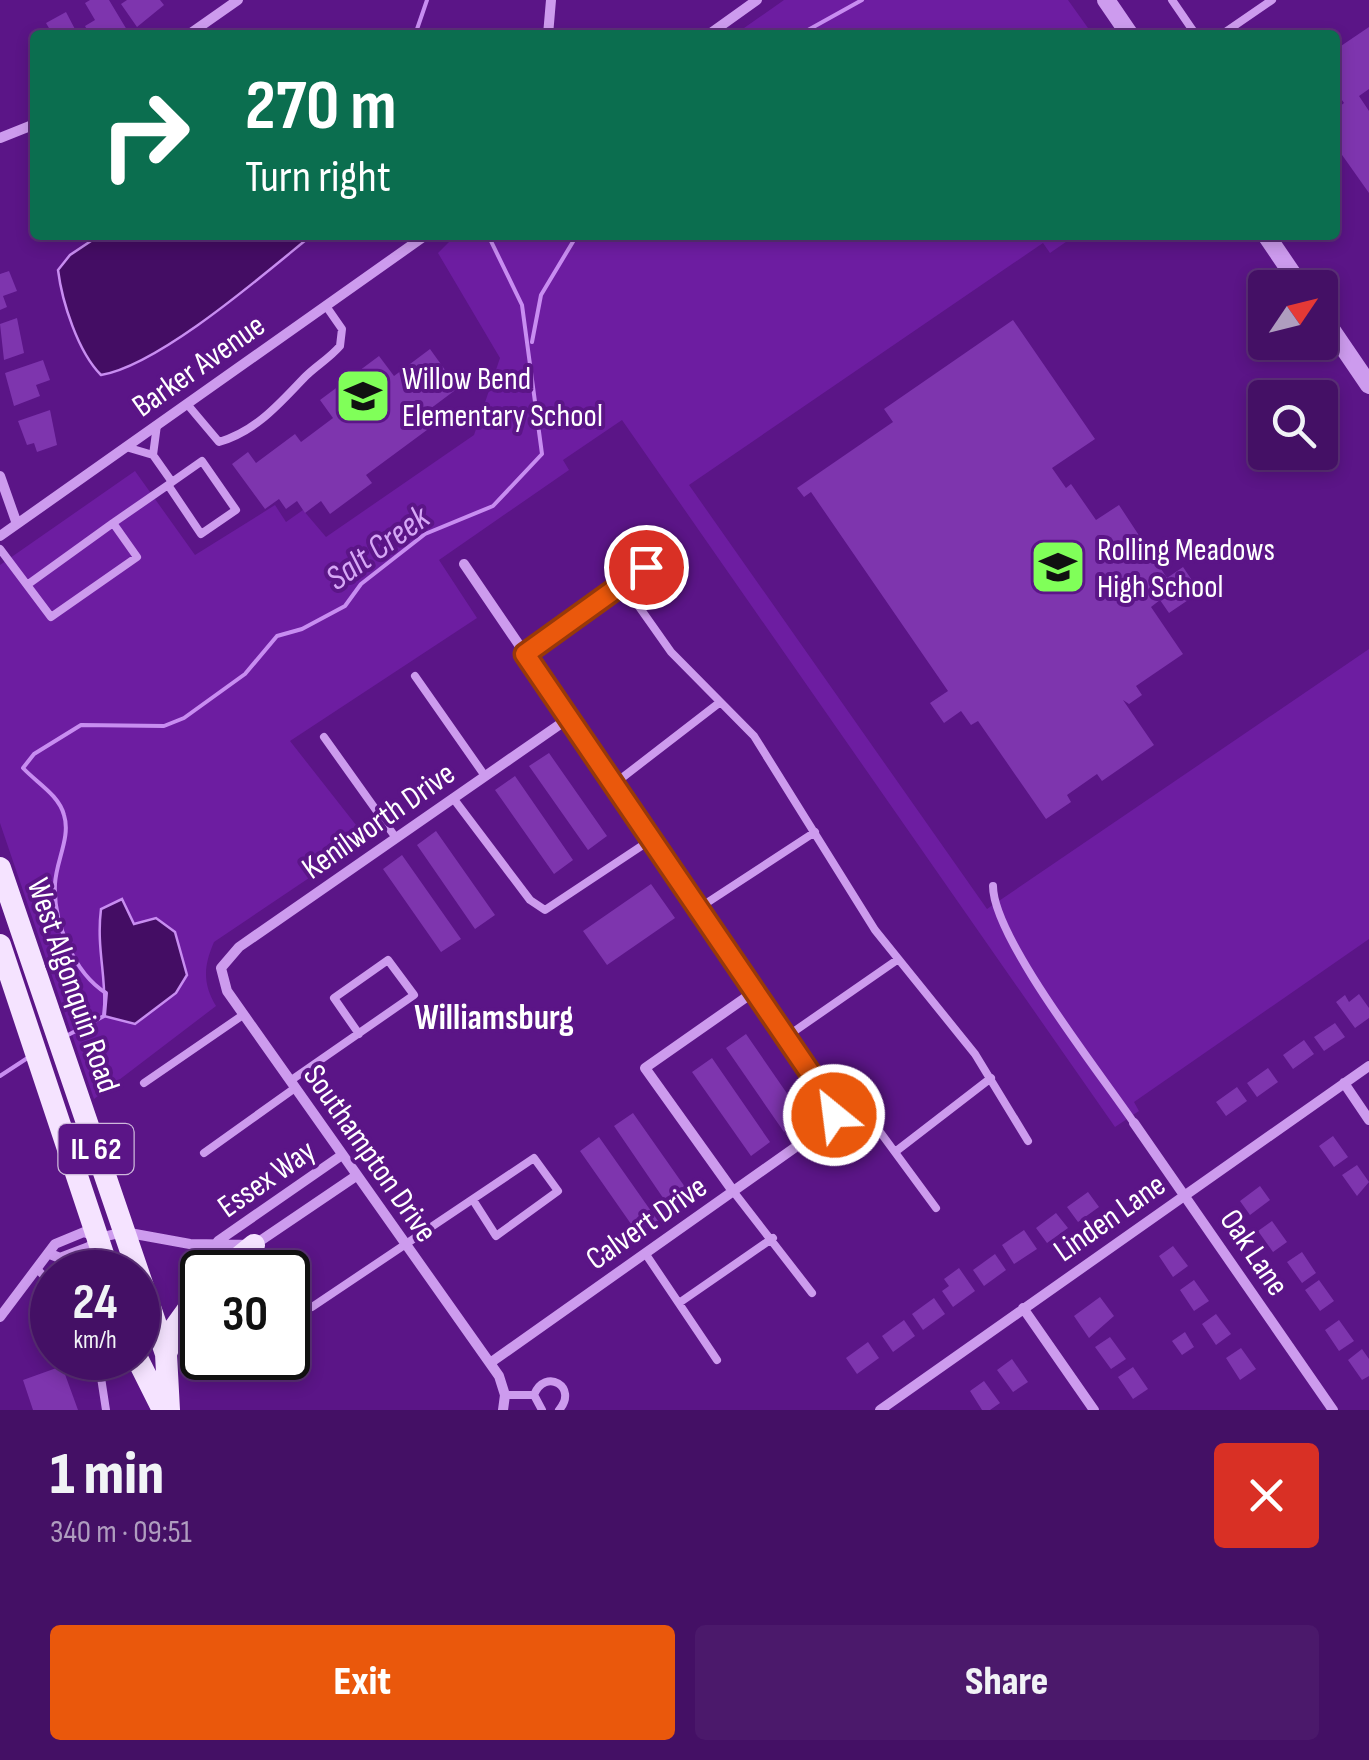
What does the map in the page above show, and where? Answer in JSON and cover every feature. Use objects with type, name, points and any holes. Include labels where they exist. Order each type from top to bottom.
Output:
[{"type":"main road","name":"West Algonquin Road","points":[[0,868],[166,1354],[166,1410]]},
{"type":"main road","name":"West Algonquin Road","points":[[1,949],[101,1250]]},
{"type":"main road","points":[[249,1250],[254,1246]]},
{"type":"main road","points":[[166,1354],[180,1320]]},
{"type":"main road","name":"West Algonquin Road","points":[[149,1380],[166,1410]]},
{"type":"street","points":[[195,30],[238,0]]},
{"type":"street","points":[[548,30],[550,0]]},
{"type":"street","points":[[715,30],[758,0]]},
{"type":"street","points":[[1106,0],[1127,30]]},
{"type":"street","points":[[0,138],[30,126]]},
{"type":"street","name":"Barker Avenue","points":[[0,536],[419,240]]},
{"type":"street","points":[[1269,240],[1290,270]]},
{"type":"street","points":[[1338,339],[1369,384]]},
{"type":"street","points":[[0,476],[17,524]]},
{"type":"street","points":[[464,564],[830,1102],[832,1118]]},
{"type":"street","name":"Kenilworth Drive","points":[[221,968],[239,947],[569,718]]},
{"type":"street","name":"Southampton Drive","points":[[221,968],[227,992],[490,1363],[505,1394]]},
{"type":"street","points":[[733,1190],[646,1068],[755,991]]},
{"type":"street","name":"Linden Lane","points":[[880,1410],[1369,1066]]},
{"type":"street","points":[[1344,1083],[1369,1120]]},
{"type":"street","name":"Calvert Drive","points":[[490,1363],[832,1118]]},
{"type":"street","name":"Oak Lane","points":[[1134,1123],[1333,1410]]},
{"type":"street","name":"Essex Way","points":[[218,1241],[342,1155]]},
{"type":"street","name":"Essex Way","points":[[52,1250],[55,1244],[84,1232],[97,1238],[124,1232],[190,1244],[218,1241],[254,1246],[356,1176]]},
{"type":"street","points":[[0,1317],[30,1280]]},
{"type":"street","points":[[1023,1308],[1094,1410]]},
{"type":"street","points":[[503,1410],[505,1394]]},
{"type":"lane","points":[[1172,0],[1193,30]]},
{"type":"lane","points":[[1228,30],[1272,0]]},
{"type":"lane","points":[[187,404],[219,442],[257,423],[286,401],[303,378],[340,346],[342,330],[326,306]]},
{"type":"lane","points":[[27,585],[114,523],[170,484],[202,461],[236,510],[202,534],[170,484],[153,455],[158,424]]},
{"type":"lane","points":[[126,447],[153,455]]},
{"type":"lane","points":[[0,549],[50,618],[137,557],[114,523]]},
{"type":"lane","points":[[525,654],[670,550]]},
{"type":"lane","points":[[623,584],[671,652],[754,736],[897,960],[991,1078],[1028,1142]]},
{"type":"lane","points":[[415,676],[485,776]]},
{"type":"lane","points":[[614,784],[719,703]]},
{"type":"lane","points":[[324,737],[396,838]]},
{"type":"lane","points":[[453,798],[530,900],[545,910],[652,840]]},
{"type":"lane","points":[[698,908],[815,832]]},
{"type":"lane","points":[[992,886],[993,906],[1011,941],[1134,1123]]},
{"type":"lane","points":[[204,1153],[414,995],[388,960],[334,998],[360,1034]]},
{"type":"lane","points":[[786,1037],[897,960]]},
{"type":"lane","points":[[144,1082],[243,1015]]},
{"type":"lane","points":[[895,1152],[991,1078]]},
{"type":"lane","points":[[832,1118],[872,1121],[936,1208]]},
{"type":"lane","points":[[312,1308],[534,1158],[558,1191],[496,1236],[473,1200]]},
{"type":"lane","points":[[733,1190],[774,1238],[812,1292]]},
{"type":"lane","points":[[679,1303],[774,1238]]},
{"type":"lane","points":[[646,1253],[718,1360]]},
{"type":"lane","points":[[101,1380],[106,1410]]},
{"type":"lane","points":[[534,1395],[542,1382],[558,1382],[567,1396],[559,1410]]},
{"type":"lane","points":[[505,1394],[534,1395]]},
{"type":"lane","points":[[534,1395],[542,1410]]},
{"type":"shaded area","points":[[784,0],[1068,0],[1089,30],[741,30]]},
{"type":"shaded area","points":[[92,240],[306,240],[181,337],[125,368],[101,375],[85,353],[63,297],[58,270],[70,255]]},
{"type":"shaded area","points":[[451,240],[1069,240],[1050,253],[1043,243],[689,485],[987,909],[1369,649],[1369,939],[1134,1102],[1139,1111],[1115,1127],[622,420],[563,460],[569,470],[439,560],[477,618],[290,741],[367,839],[214,942],[206,974],[216,1006],[94,1099],[0,823],[0,565],[135,471],[195,555],[275,505],[286,522],[303,510],[326,537],[474,435],[500,358],[438,253]]},
{"type":"shaded area","points":[[122,899],[134,924],[156,918],[175,932],[187,975],[176,993],[135,1024],[104,1016],[101,909]]},
{"type":"building","points":[[109,0],[127,30],[87,30],[85,26],[95,20],[85,3]]},
{"type":"building","points":[[127,0],[160,0],[164,5],[137,27],[121,4]]},
{"type":"building","points":[[66,12],[75,30],[50,30],[46,23]]},
{"type":"building","points":[[1369,27],[1369,89],[1359,96],[1369,111],[1369,193],[1340,152],[1340,106],[1344,103],[1340,97],[1340,47]]},
{"type":"building","points":[[9,271],[17,291],[3,296],[7,307],[0,310],[0,274]]},
{"type":"building","points":[[17,318],[24,353],[4,360],[0,324]]},
{"type":"building","points":[[1013,320],[1095,439],[1052,468],[1066,488],[1071,484],[1096,520],[1119,505],[1167,578],[1183,567],[1200,592],[1169,613],[1160,600],[1151,607],[1183,654],[1136,686],[1142,695],[1129,704],[1123,700],[1154,745],[1102,781],[1097,774],[1067,795],[1071,802],[1046,819],[978,721],[971,725],[961,711],[944,723],[930,703],[948,691],[811,492],[804,497],[797,488],[893,422],[884,409]]},
{"type":"building","points":[[430,349],[458,388],[422,415],[431,427],[366,475],[372,483],[330,514],[321,501],[305,513],[297,501],[286,509],[279,499],[265,509],[232,464],[248,452],[256,463],[295,434],[301,442],[333,418],[320,400],[379,356],[394,376]]},
{"type":"building","points":[[43,360],[50,380],[36,385],[40,396],[14,406],[5,373]]},
{"type":"building","points":[[50,410],[57,445],[37,452],[34,443],[27,445],[18,421]]},
{"type":"building","points":[[549,753],[607,836],[588,850],[529,766]]},
{"type":"building","points":[[515,776],[573,860],[554,874],[495,790]]},
{"type":"building","points":[[436,831],[495,915],[475,929],[417,845]]},
{"type":"building","points":[[402,855],[461,939],[441,952],[383,869]]},
{"type":"building","points":[[651,884],[675,918],[607,965],[583,931]]},
{"type":"building","points":[[1359,994],[1369,1008],[1369,1018],[1355,1028],[1336,1002],[1345,995],[1349,1002]]},
{"type":"building","points":[[1335,1023],[1345,1037],[1324,1051],[1314,1037]]},
{"type":"building","points":[[746,1034],[804,1118],[784,1132],[726,1048]]},
{"type":"building","points":[[1304,1040],[1314,1054],[1293,1069],[1283,1055]]},
{"type":"building","points":[[712,1058],[770,1142],[751,1156],[692,1072]]},
{"type":"building","points":[[1268,1068],[1278,1082],[1257,1097],[1247,1083]]},
{"type":"building","points":[[1237,1087],[1247,1101],[1226,1116],[1216,1102]]},
{"type":"building","points":[[633,1113],[692,1197],[672,1211],[614,1126]]},
{"type":"building","points":[[1333,1136],[1348,1157],[1334,1167],[1319,1146]]},
{"type":"building","points":[[599,1137],[658,1221],[638,1234],[580,1151]]},
{"type":"building","points":[[1357,1165],[1369,1182],[1357,1196],[1342,1175]]},
{"type":"building","points":[[1260,1186],[1270,1200],[1250,1215],[1240,1201]]},
{"type":"building","points":[[1088,1192],[1099,1207],[1078,1222],[1067,1207]]},
{"type":"building","points":[[1056,1213],[1068,1228],[1047,1243],[1036,1228]]},
{"type":"building","points":[[1272,1221],[1287,1242],[1273,1252],[1258,1231]]},
{"type":"building","points":[[1024,1230],[1037,1249],[1014,1264],[1002,1245]]},
{"type":"building","points":[[1173,1246],[1188,1266],[1173,1277],[1159,1256]]},
{"type":"building","points":[[1302,1252],[1316,1273],[1302,1283],[1287,1262]]},
{"type":"building","points":[[995,1254],[1006,1270],[984,1286],[973,1270]]},
{"type":"building","points":[[959,1268],[975,1291],[953,1307],[942,1291],[949,1286],[944,1279]]},
{"type":"building","points":[[1194,1280],[1209,1301],[1194,1311],[1180,1290]]},
{"type":"building","points":[[1319,1280],[1334,1301],[1320,1311],[1305,1290]]},
{"type":"building","points":[[1100,1297],[1114,1316],[1089,1338],[1074,1316]]},
{"type":"building","points":[[934,1298],[945,1314],[923,1330],[912,1314]]},
{"type":"building","points":[[1216,1314],[1231,1334],[1216,1345],[1202,1324]]},
{"type":"building","points":[[904,1320],[915,1336],[893,1352],[882,1336]]},
{"type":"building","points":[[1339,1320],[1354,1341],[1339,1351],[1325,1330]]},
{"type":"building","points":[[1185,1332],[1194,1347],[1182,1355],[1172,1341]]},
{"type":"building","points":[[1110,1337],[1126,1359],[1111,1369],[1095,1347]]},
{"type":"building","points":[[868,1342],[879,1358],[857,1374],[846,1358]]},
{"type":"building","points":[[1241,1348],[1256,1369],[1240,1380],[1226,1358]]},
{"type":"building","points":[[1362,1349],[1369,1359],[1369,1376],[1362,1380],[1348,1360]]},
{"type":"building","points":[[1012,1359],[1028,1382],[1013,1392],[997,1370]]},
{"type":"building","points":[[1133,1367],[1148,1389],[1133,1399],[1118,1377]]},
{"type":"building","points":[[23,1380],[67,1380],[78,1410],[33,1410]]},
{"type":"building","points":[[984,1381],[1000,1403],[990,1410],[982,1410],[970,1391]]},
{"type":"waterway","name":"Salt Creek","points":[[417,30],[427,0]]},
{"type":"waterway","points":[[808,30],[862,0]]},
{"type":"waterway","name":"Salt Creek","points":[[68,1035],[104,1016],[106,993],[75,960],[58,914],[55,884],[66,832],[61,808],[53,795],[23,768],[34,754],[81,725],[164,726],[184,718],[245,674],[277,636],[302,629],[345,606],[361,584],[425,534],[493,506],[542,454],[522,305],[490,240]]},
{"type":"waterway","points":[[532,342],[541,295],[574,240]]},
{"type":"waterway","name":"Salt Creek","points":[[0,1076],[29,1057]]},
{"type":"place","name":"Willow Bend Elementary School","points":[[363,396]]},
{"type":"place","name":"Rolling Meadows High School","points":[[1058,567]]},
{"type":"district","name":"Williamsburg","points":[[494,1017]]},
{"type":"route","points":[[646,567],[525,654],[830,1102],[834,1115]]}]
